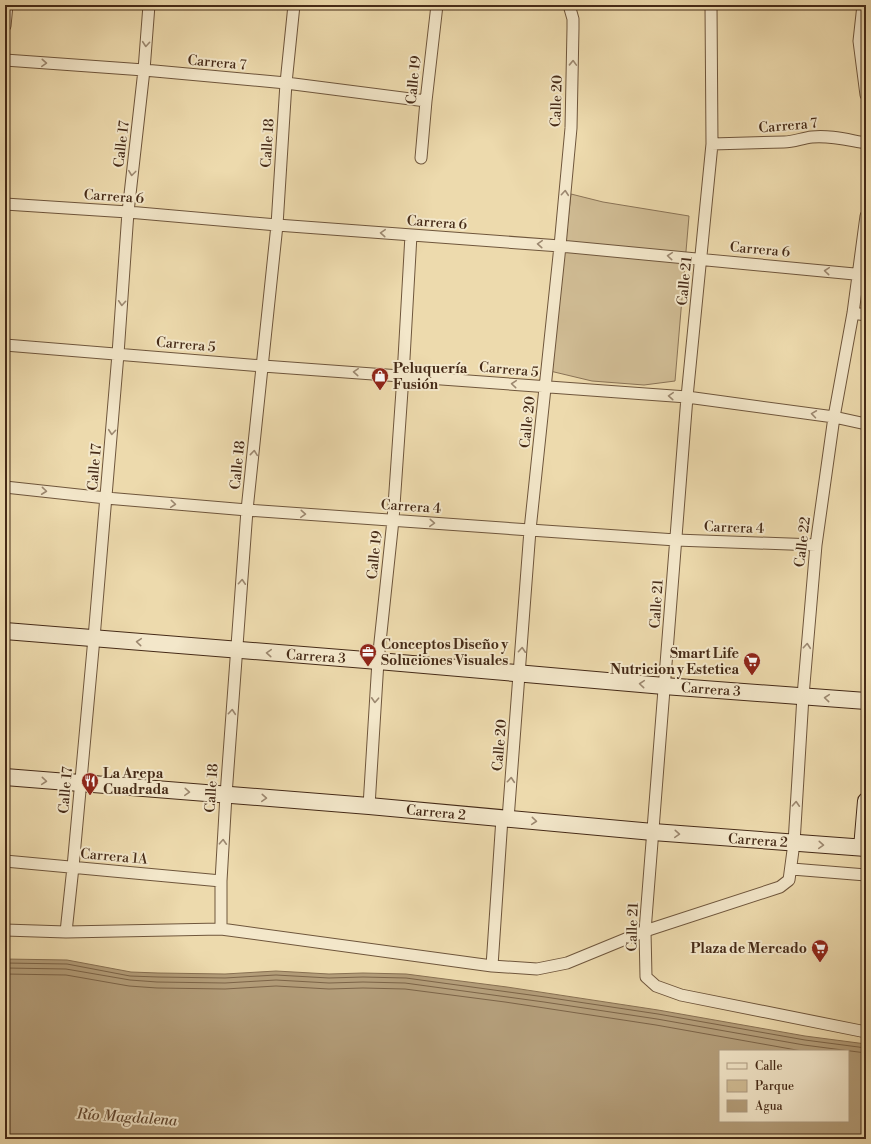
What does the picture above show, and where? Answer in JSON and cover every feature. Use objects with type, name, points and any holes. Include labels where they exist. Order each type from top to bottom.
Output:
[{"type":"main road","name":"Carrera 3","points":[[5,631],[664,686],[866,701]]},
{"type":"main road","name":"Carrera 2","points":[[5,777],[369,806],[653,832],[864,848]]},
{"type":"main road","points":[[864,848],[866,801]]},
{"type":"street","points":[[5,26],[7,5]]},
{"type":"street","name":"Calle 17","points":[[66,932],[74,867],[94,638],[118,354],[128,212],[150,5]]},
{"type":"street","name":"Calle 18","points":[[221,929],[220,881],[247,510],[277,225],[286,83],[294,5]]},
{"type":"street","name":"Calle 19","points":[[421,158],[437,5]]},
{"type":"street","name":"Calle 20","points":[[492,966],[520,673],[530,530],[546,387],[571,128],[573,19],[569,5]]},
{"type":"street","name":"Calle 21","points":[[712,5],[712,144],[687,397],[664,686],[645,931],[646,977],[656,986],[681,995],[866,1032]]},
{"type":"street","points":[[863,5],[863,41],[866,93]]},
{"type":"street","name":"Carrera 7","points":[[5,60],[144,70],[286,83],[426,101]]},
{"type":"street","name":"Carrera 7","points":[[712,144],[788,142],[821,136],[836,137],[866,143]]},
{"type":"street","name":"Carrera 6","points":[[5,204],[128,212],[277,225],[560,246],[862,274]]},
{"type":"street","name":"Calle 22","points":[[791,871],[803,696],[816,545],[834,417],[853,313],[862,274],[866,216]]},
{"type":"street","name":"Calle 19","points":[[369,806],[378,661],[392,520],[403,376],[411,235]]},
{"type":"street","points":[[853,313],[866,314]]},
{"type":"street","name":"Carrera 5","points":[[5,345],[263,366],[687,397],[834,417],[866,424]]},
{"type":"street","name":"Carrera 4","points":[[5,487],[106,498],[247,510],[676,540],[816,545]]},
{"type":"street","name":"Carrera 1A","points":[[5,860],[220,881]]},
{"type":"street","points":[[5,930],[66,932],[221,929],[492,966],[537,969],[567,963],[645,931],[780,887],[789,880],[791,871],[866,875]]},
{"type":"green space","points":[[571,194],[603,202],[689,216],[675,381],[644,385],[592,381],[550,371]]},
{"type":"water","name":"Río Magdalena","points":[[5,959],[67,960],[131,972],[225,974],[276,971],[329,974],[406,974],[507,987],[658,1010],[805,1036],[866,1044],[866,1139],[5,1139]]},
{"type":"place","name":"Peluquería Fusión","points":[[380,391]]},
{"type":"place","name":"Conceptos Diseño y Soluciones Visuales","points":[[368,667]]},
{"type":"place","name":"Smart Life Nutricion y Estetica","points":[[752,676]]},
{"type":"place","name":"La Arepa Cuadrada","points":[[90,796]]},
{"type":"place","name":"Plaza de Mercado","points":[[820,963]]}]
